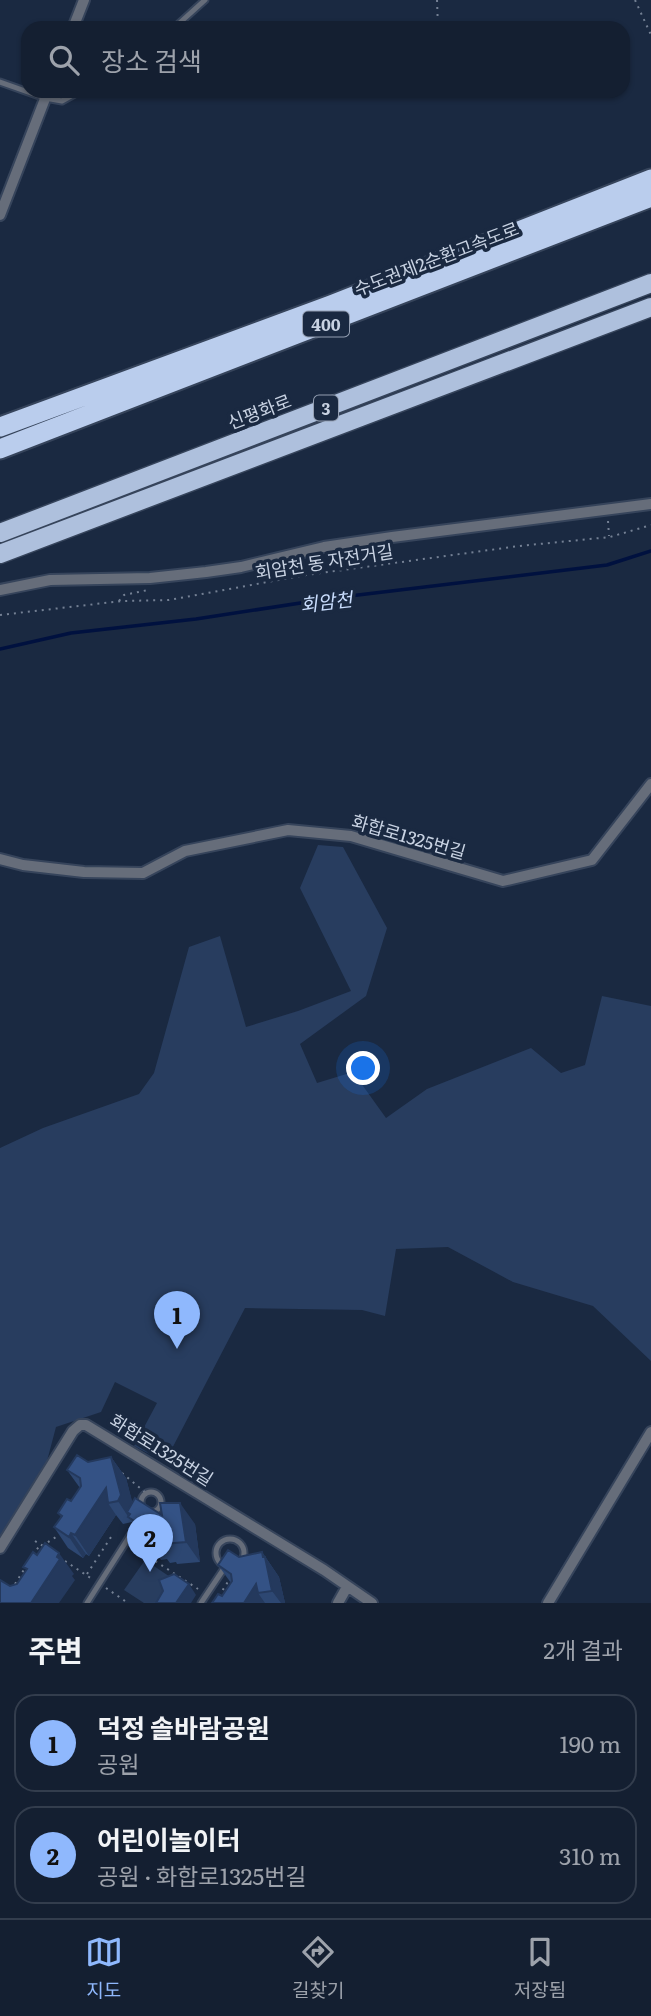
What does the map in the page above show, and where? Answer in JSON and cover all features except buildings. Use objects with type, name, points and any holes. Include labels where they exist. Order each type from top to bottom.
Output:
[{"type":"highway","name":"수도권제2순환고속도로","points":[[0,427],[331,305],[651,179]]},
{"type":"highway","name":"수도권제2순환고속도로","points":[[0,449],[651,197]]},
{"type":"highway","name":"신평화로","points":[[0,533],[651,283]]},
{"type":"highway","name":"3","points":[[0,554],[651,307]]},
{"type":"street","points":[[76,21],[84,0]]},
{"type":"street","points":[[0,215],[3,200],[44,98]]},
{"type":"street","points":[[0,590],[50,580],[150,578],[206,572],[365,541],[651,504]]},
{"type":"street","name":"화합로1325번길","points":[[0,859],[23,865],[84,872],[143,873],[185,851],[288,830],[351,836],[503,881],[592,860],[651,784]]},
{"type":"street","name":"화합로1325번길","points":[[0,1548],[73,1431],[80,1425],[86,1425],[324,1570],[347,1587]]},
{"type":"street","points":[[548,1603],[651,1432]]},
{"type":"street","points":[[338,1603],[347,1587],[372,1603]]},
{"type":"lane","points":[[182,21],[205,0]]},
{"type":"lane","points":[[0,82],[21,87]]},
{"type":"lane","points":[[146,1493],[156,1493],[161,1502],[156,1511],[145,1511],[140,1502],[146,1493]]},
{"type":"lane","points":[[87,1603],[96,1582],[145,1511]]},
{"type":"lane","points":[[201,1603],[225,1567],[238,1565],[244,1558],[244,1549],[234,1539],[225,1540],[218,1546],[218,1560],[225,1567]]},
{"type":"path","points":[[437,0],[438,21]]},
{"type":"path","points":[[635,0],[651,35]]},
{"type":"path","points":[[607,510],[610,537]]},
{"type":"path","name":"회암천 동 자전거길","points":[[0,615],[122,601],[169,600],[319,573],[519,546],[610,537],[651,525]]},
{"type":"path","points":[[116,1469],[146,1493]]},
{"type":"path","points":[[35,1541],[42,1546],[63,1531]]},
{"type":"path","points":[[86,1575],[113,1534]]},
{"type":"path","points":[[126,1542],[202,1591]]},
{"type":"path","points":[[33,1556],[40,1544]]},
{"type":"path","points":[[64,1560],[128,1603]]},
{"type":"path","points":[[10,1591],[25,1568]]},
{"type":"path","points":[[214,1603],[232,1576]]},
{"type":"shaded area","points":[[318,845],[343,847],[387,928],[366,996],[300,1044],[317,1083],[353,1072],[386,1118],[427,1089],[531,1048],[561,1073],[585,1065],[602,996],[651,1006],[651,1361],[593,1306],[513,1282],[448,1247],[396,1249],[385,1316],[362,1310],[245,1308],[165,1462],[134,1446],[157,1403],[115,1382],[101,1412],[56,1427],[47,1461],[0,1540],[0,1148],[43,1128],[139,1094],[154,1073],[189,947],[220,936],[246,1027],[351,991],[300,888]]},
{"type":"shaded area","points":[[145,1560],[182,1585],[170,1603],[144,1603],[124,1590]]},
{"type":"waterway","name":"회암천","points":[[0,649],[71,633],[607,565],[651,551]]},
{"type":"place","name":"덕정 솔바람공원","points":[[177,1349]]},
{"type":"place","name":"어린이놀이터","points":[[150,1572]]}]
